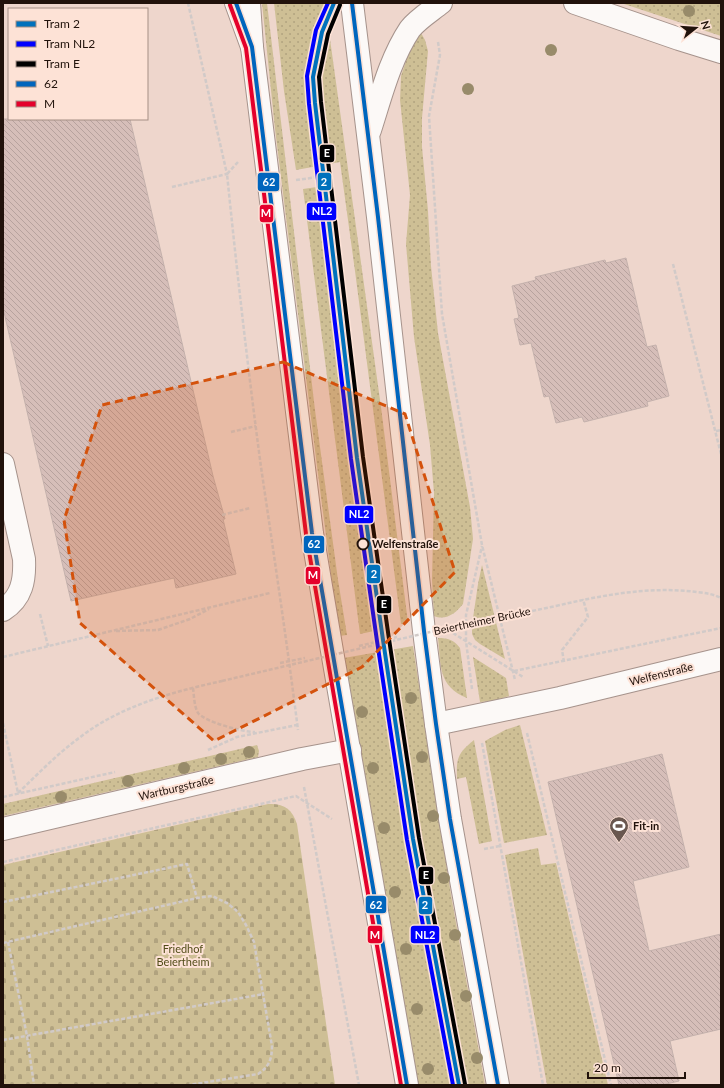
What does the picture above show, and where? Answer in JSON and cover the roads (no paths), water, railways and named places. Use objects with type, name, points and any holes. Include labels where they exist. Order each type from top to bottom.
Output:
[{"type":"main road","points":[[236,3],[252,46]]},
{"type":"main road","points":[[249,3],[252,46],[264,133],[312,533],[407,1085]]},
{"type":"main road","points":[[352,3],[436,724],[450,819],[498,1085]]},
{"type":"main road","points":[[368,137],[390,70],[401,45],[411,28],[441,3]]},
{"type":"main road","points":[[575,3],[721,52]]},
{"type":"main road","points":[[3,464],[24,559],[25,570],[24,581],[18,595],[12,603],[3,610]]},
{"type":"main road","name":"Welfenstraße","points":[[436,724],[521,706],[721,659]]},
{"type":"main road","name":"Wartburgstraße","points":[[3,829],[302,759],[350,750]]},
{"type":"tram line","name":"NL2","points":[[328,3],[316,30],[307,76],[309,104],[351,459],[377,641],[407,840],[453,1085]]},
{"type":"tram line","name":"2","points":[[334,3],[322,32],[313,77],[315,103],[357,458],[383,640],[413,839],[459,1085]]},
{"type":"tram line","name":"E","points":[[340,5],[328,34],[319,77],[321,102],[363,457],[389,639],[419,838],[465,1084]]},
{"type":"place","name":"Welfenstraße","points":[[363,544]]},
{"type":"place","name":"Fit-in","points":[[619,843]]},
{"type":"park label","name":"Friedhof Beiertheim","points":[[183,955]]}]
